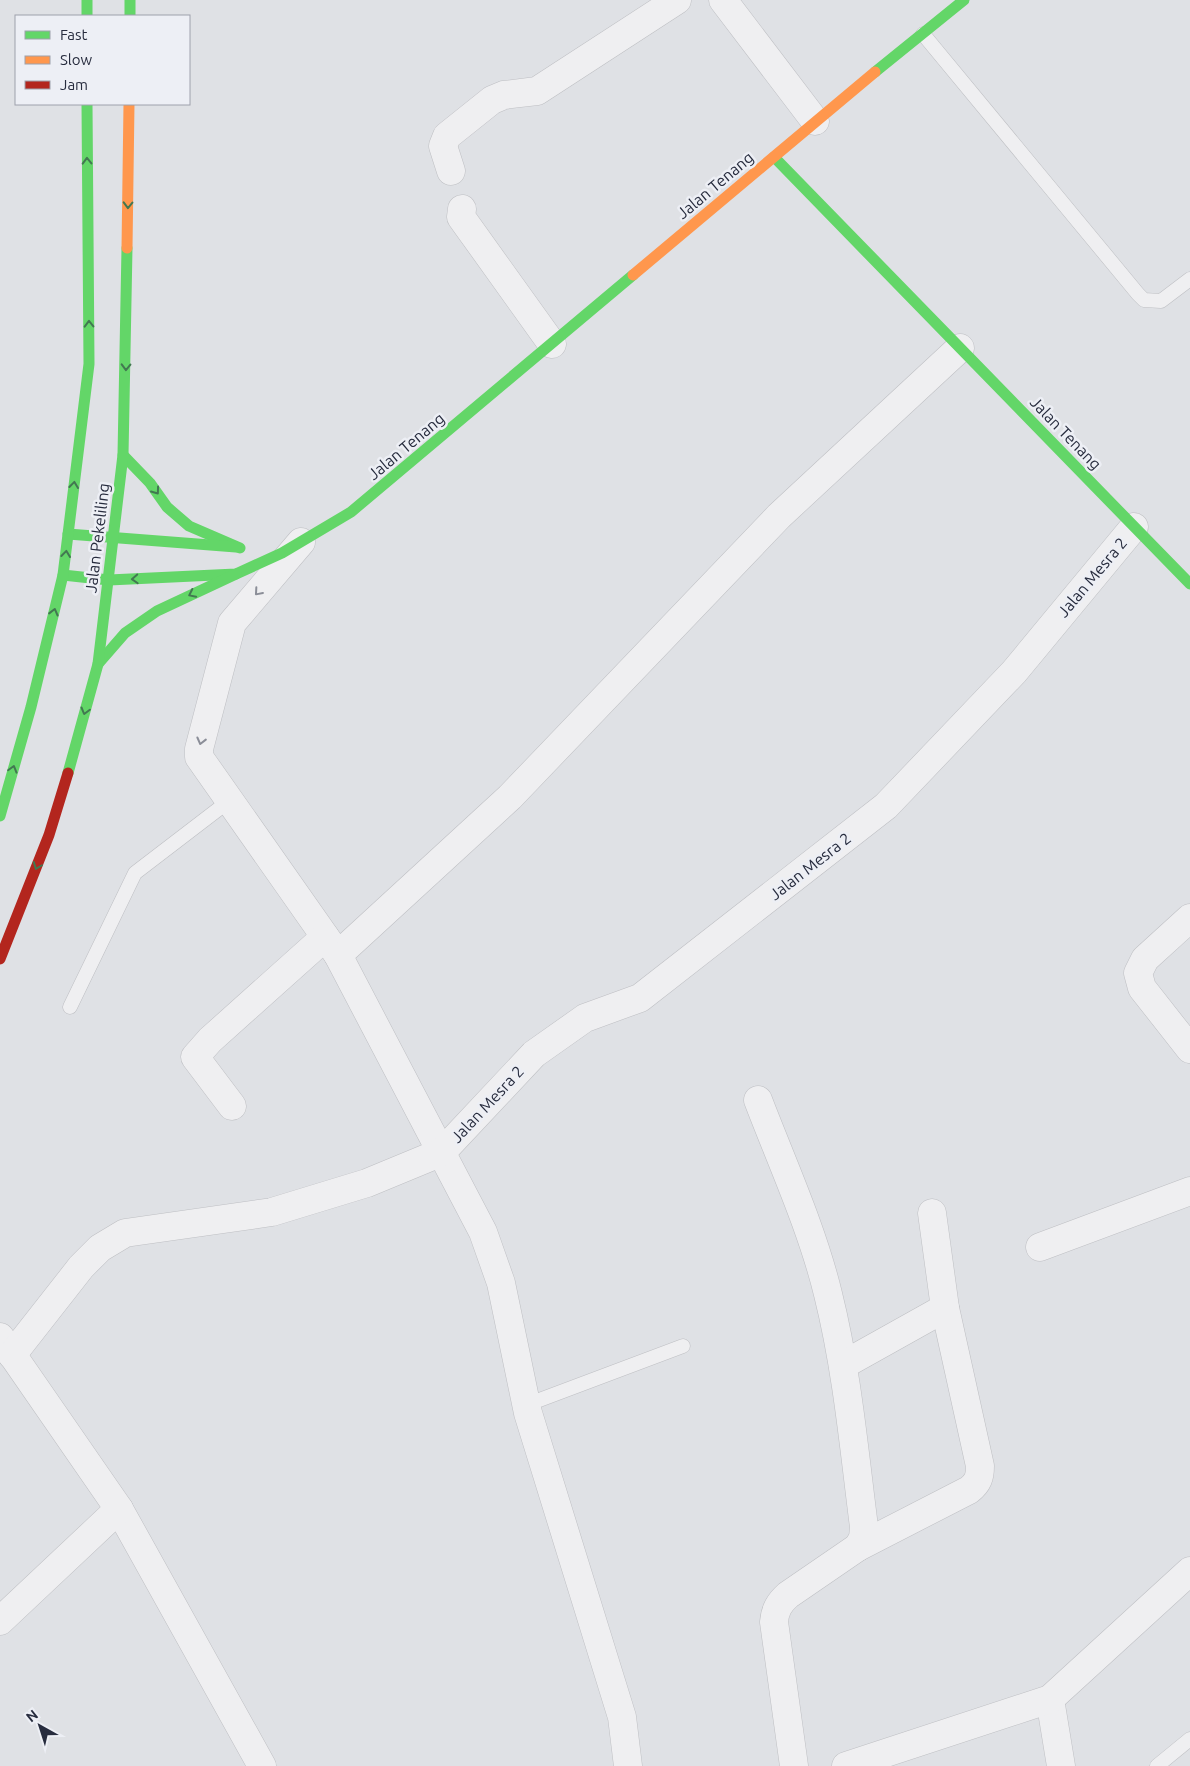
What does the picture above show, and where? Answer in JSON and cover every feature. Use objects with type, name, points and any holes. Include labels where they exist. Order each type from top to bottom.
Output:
[{"type":"main road","points":[[86,15],[87,0]]},
{"type":"main road","points":[[130,0],[130,15]]},
{"type":"main road","points":[[774,157],[815,121],[964,0]]},
{"type":"main road","name":"Jalan Pekeliling","points":[[0,816],[31,707],[63,575],[90,364],[87,105]]},
{"type":"main road","name":"Jalan Pekeliling","points":[[0,959],[49,835],[98,664],[123,456],[129,105]]},
{"type":"main road","name":"Jalan Tenang","points":[[63,575],[109,580],[236,574],[291,548],[350,512],[774,157],[1190,584]]},
{"type":"main road","points":[[123,456],[150,483],[167,506],[189,526],[248,549]]},
{"type":"main road","points":[[68,534],[248,549],[291,548]]},
{"type":"main road","points":[[98,664],[125,633],[157,611],[236,574]]},
{"type":"street","points":[[451,171],[443,146],[447,136],[492,100],[504,95],[537,90],[677,0]]},
{"type":"street","points":[[723,0],[815,121]]},
{"type":"street","points":[[462,209],[461,216],[466,224],[552,344]]},
{"type":"street","points":[[232,1106],[195,1057],[210,1040],[331,946],[510,797],[779,516],[960,348]]},
{"type":"street","name":"Jalan Mesra 2","points":[[442,1152],[534,1054],[585,1018],[640,998],[886,806],[1014,672],[1134,527]]},
{"type":"street","points":[[291,548],[232,623],[199,749],[202,764],[331,946],[483,1232],[501,1283],[526,1405],[622,1717],[628,1766]]},
{"type":"street","points":[[1190,918],[1145,959],[1138,974],[1142,988],[1190,1049]]},
{"type":"street","points":[[758,1100],[800,1207],[828,1292],[843,1365],[864,1527],[863,1538],[858,1547]]},
{"type":"street","points":[[262,1766],[119,1510],[6,1346],[100,1248],[125,1232],[272,1212],[367,1183],[442,1152]]},
{"type":"street","points":[[1040,1247],[1190,1192]]},
{"type":"street","points":[[794,1766],[774,1622],[775,1612],[780,1602],[858,1547],[969,1490],[976,1484],[980,1475],[980,1466],[945,1308],[932,1213]]},
{"type":"street","points":[[843,1365],[945,1308]]},
{"type":"street","points":[[0,1622],[119,1510]]},
{"type":"street","points":[[846,1766],[1050,1699],[1190,1571]]},
{"type":"street","points":[[1050,1699],[1061,1766]]},
{"type":"lane","points":[[922,34],[1144,300],[1161,301],[1190,279]]},
{"type":"lane","points":[[70,1007],[134,873],[229,801]]},
{"type":"lane","points":[[526,1405],[683,1346]]},
{"type":"lane","points":[[1157,1766],[1190,1739]]},
{"type":"traffic: fast","points":[[87,0],[87,15]]},
{"type":"traffic: fast","points":[[130,0],[130,15]]},
{"type":"traffic: fast","points":[[875,72],[964,0]]},
{"type":"traffic: fast","points":[[0,816],[31,707],[63,575],[89,364],[87,105]]},
{"type":"traffic: fast","points":[[774,157],[1190,584]]},
{"type":"traffic: fast","points":[[68,773],[98,664],[123,455],[127,248]]},
{"type":"traffic: fast","points":[[63,575],[109,580],[236,574],[282,553],[351,512],[633,275]]},
{"type":"traffic: fast","points":[[123,455],[150,483],[167,507],[189,526],[240,548]]},
{"type":"traffic: fast","points":[[68,534],[236,547]]},
{"type":"traffic: fast","points":[[98,664],[125,633],[157,611],[236,574]]},
{"type":"traffic: slow","points":[[633,275],[875,72]]},
{"type":"traffic: slow","points":[[127,248],[129,105]]},
{"type":"traffic: jam","points":[[0,959],[49,835],[68,773]]}]
